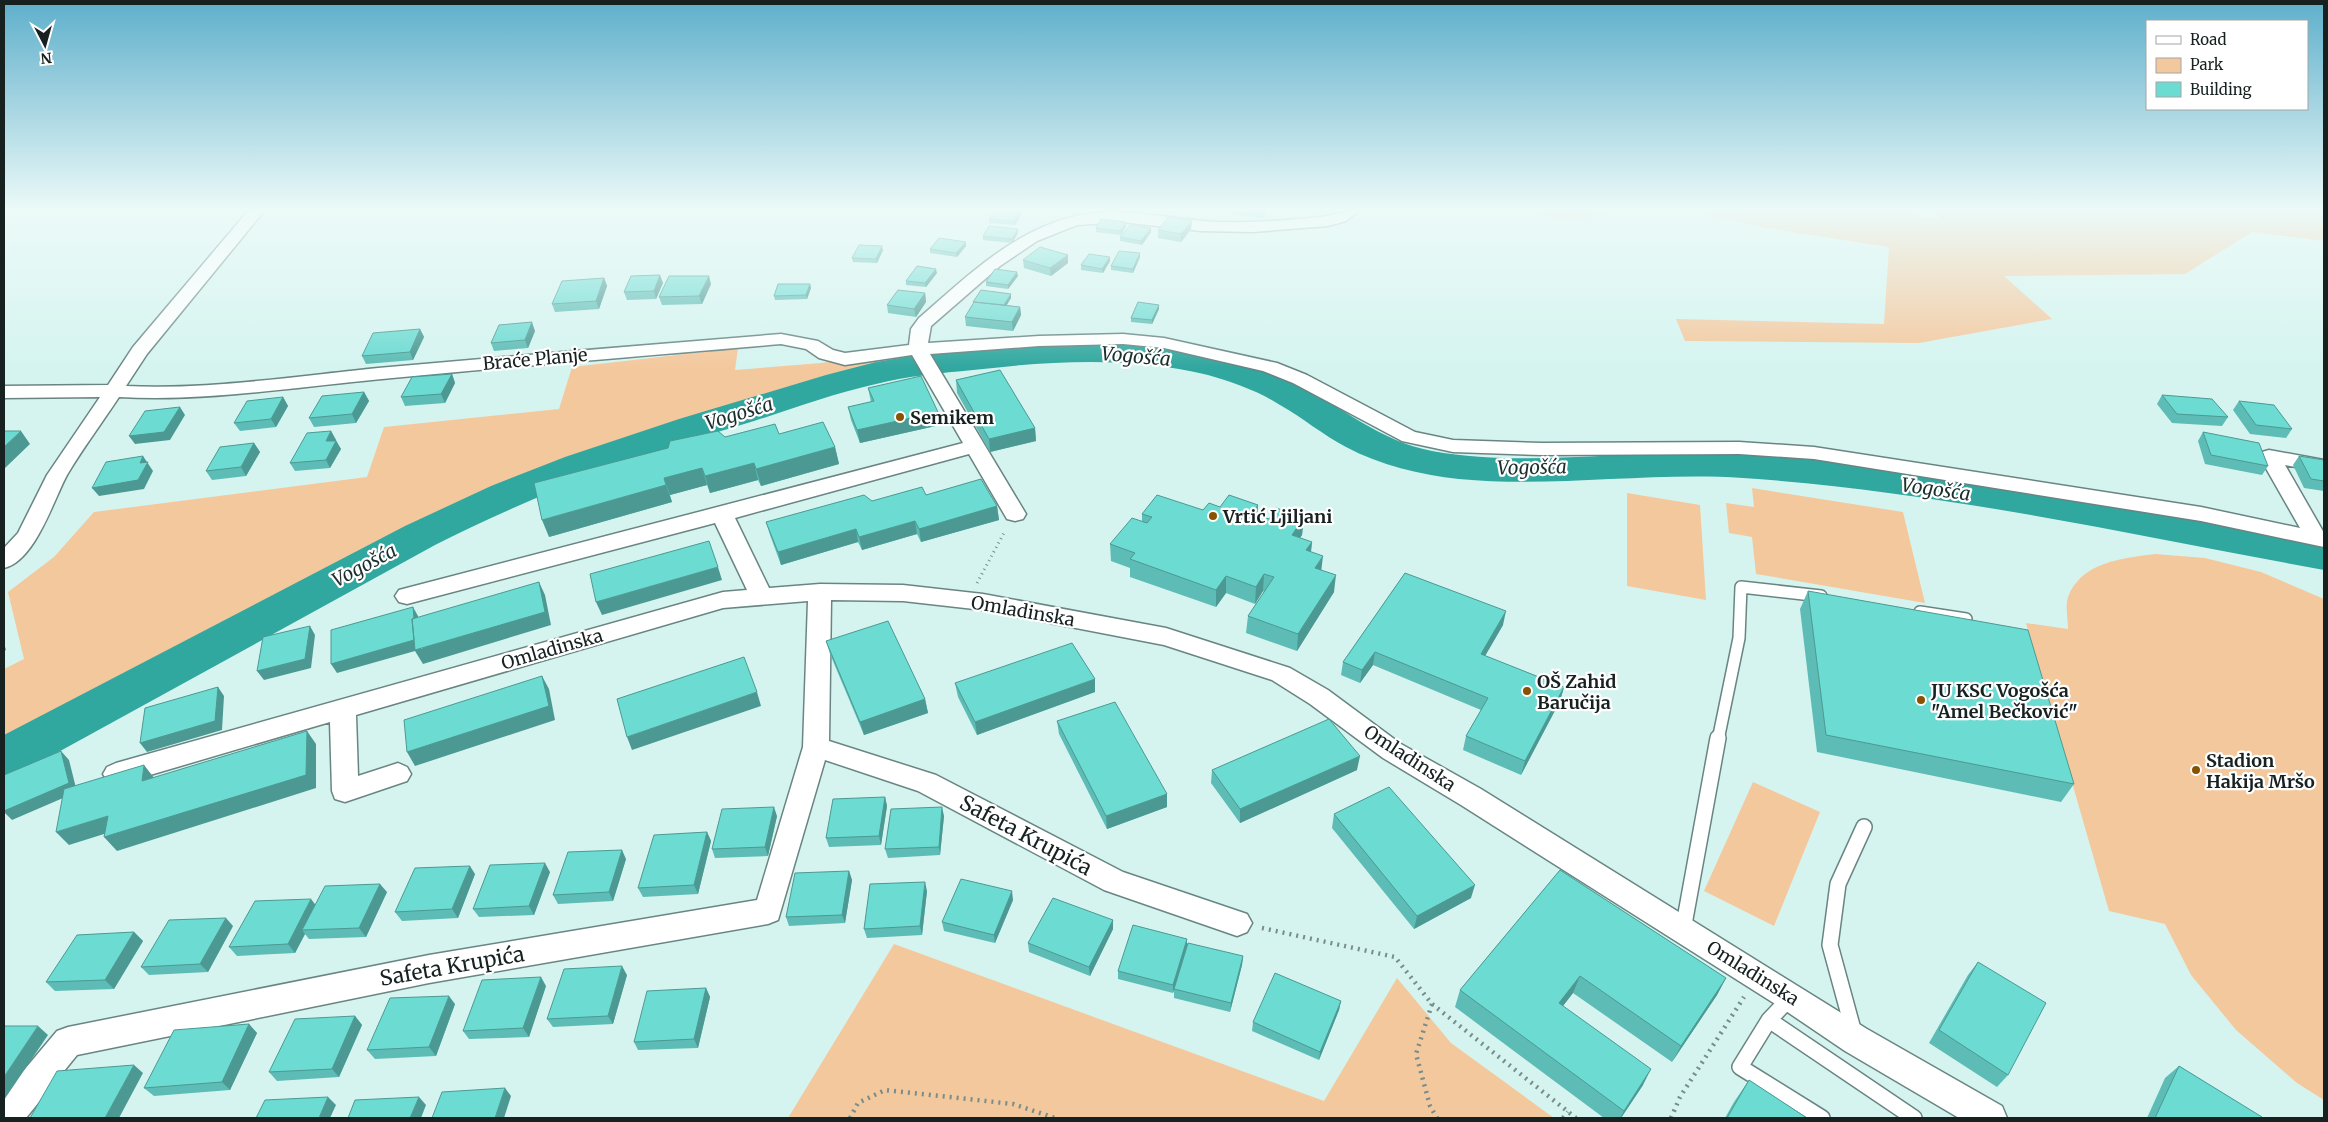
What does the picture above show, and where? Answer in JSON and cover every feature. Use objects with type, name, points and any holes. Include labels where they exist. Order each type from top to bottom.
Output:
[{"type":"street","points":[[4,561],[27,537],[57,475],[140,351],[213,263]]},
{"type":"street","points":[[992,263],[925,322],[920,329],[921,353],[1015,514]]},
{"type":"street","name":"Braće Planje","points":[[4,392],[112,391],[148,393],[207,390],[532,359],[781,339],[812,346],[826,354],[846,359],[1095,339],[1164,343],[1270,367],[1300,379],[1409,436],[1453,446],[1542,450],[1739,448],[1814,452],[2201,514],[2320,539]]},
{"type":"street","points":[[407,596],[974,446]]},
{"type":"street","points":[[2320,539],[2270,456],[2324,466]]},
{"type":"street","points":[[722,514],[762,597]]},
{"type":"street","name":"Omladinska","points":[[96,780],[723,600],[820,592],[903,593],[983,602],[1166,637],[1281,674],[1319,697],[1392,751],[1471,796],[1791,997],[1856,1040],[1990,1118]]},
{"type":"street","name":"Safeta Krupića","points":[[5,1118],[68,1042],[429,969],[768,911],[816,747],[820,592]]},
{"type":"street","points":[[343,709],[345,791],[398,774]]},
{"type":"street","name":"Safeta Krupića","points":[[816,747],[927,783],[1114,881],[1237,923]]},
{"type":"lane","points":[[1683,930],[1739,638],[1741,587],[1834,598]]},
{"type":"lane","points":[[1910,610],[1966,619]]},
{"type":"lane","points":[[1856,1040],[1830,945],[1838,884],[1864,827]]},
{"type":"lane","points":[[1791,997],[1769,1020],[1740,1067],[1822,1118]]},
{"type":"lane","points":[[1769,1020],[1914,1118]]},
{"type":"path","points":[[966,601],[1015,514]]},
{"type":"path","points":[[1237,923],[1395,957],[1432,1004],[1576,1118]]},
{"type":"path","points":[[1671,1118],[1685,1089],[1746,993],[1759,977]]},
{"type":"path","points":[[1432,1004],[1416,1054],[1430,1106],[1437,1118]]},
{"type":"path","points":[[850,1118],[858,1103],[885,1090],[1013,1104],[1055,1118]]},
{"type":"path","points":[[1563,1118],[1568,1112]]},
{"type":"green space","points":[[1888,263],[2202,263],[2185,274],[2004,276],[2052,319],[1919,343],[1685,341],[1676,319],[1884,324]]},
{"type":"green space","points":[[1164,343],[1159,356],[1075,351],[1019,353],[903,368],[865,375],[673,433],[568,469],[470,511],[363,565],[4,758],[4,669],[24,659],[8,592],[54,557],[94,512],[367,477],[384,427],[559,409],[572,367],[738,348],[735,370],[821,363],[918,349]]},
{"type":"green space","points":[[1752,488],[1903,512],[1925,603],[1756,574],[1752,537],[1729,533],[1726,503],[1754,507]]},
{"type":"green space","points":[[1627,493],[1700,505],[1706,600],[1627,586]]},
{"type":"green space","name":"Stadion Hakija Mršo","points":[[2155,554],[2205,558],[2261,572],[2324,599],[2324,1100],[2297,1083],[2236,1030],[2191,975],[2165,924],[2109,911],[2026,623],[2068,629],[2068,597],[2074,585],[2083,576],[2093,569],[2117,560]]},
{"type":"green space","points":[[1753,782],[1820,812],[1774,926],[1704,891]]},
{"type":"green space","points":[[894,944],[1324,1101],[1397,978],[1451,1043],[1554,1118],[788,1118]]},
{"type":"building","points":[[1034,263],[1056,263],[1050,268]]},
{"type":"building","points":[[1082,263],[1106,263],[1102,269],[1081,265]]},
{"type":"building","points":[[1112,263],[1135,263],[1133,269],[1111,266]]},
{"type":"building","points":[[917,266],[936,269],[925,283],[906,281]]},
{"type":"building","points":[[995,269],[1017,272],[1008,285],[986,282]]},
{"type":"building","points":[[660,275],[654,291],[624,292],[631,276]]},
{"type":"building","points":[[669,276],[709,276],[699,296],[659,297]]},
{"type":"building","points":[[604,278],[596,301],[552,304],[562,281]]},
{"type":"building","points":[[778,284],[810,284],[806,295],[774,296]]},
{"type":"building","points":[[898,290],[925,293],[914,309],[887,305]]},
{"type":"building","points":[[981,290],[1011,294],[1004,305],[973,302]]},
{"type":"building","points":[[974,302],[1020,307],[1012,322],[965,317]]},
{"type":"building","points":[[1138,302],[1159,305],[1152,320],[1131,318]]},
{"type":"building","points":[[532,322],[525,340],[491,343],[499,325]]},
{"type":"building","points":[[420,329],[410,352],[362,356],[373,333]]},
{"type":"building","points":[[1000,370],[1035,428],[989,439],[956,380]]},
{"type":"building","points":[[452,374],[441,394],[401,397],[412,377]]},
{"type":"building","name":"Semikem","points":[[921,376],[938,412],[857,430],[848,407],[874,401],[868,388]]},
{"type":"building","points":[[364,392],[352,414],[309,418],[322,396]]},
{"type":"building","points":[[2162,395],[2212,399],[2228,417],[2177,414]]},
{"type":"building","points":[[283,397],[271,419],[234,423],[247,401]]},
{"type":"building","points":[[2239,401],[2274,405],[2292,429],[2256,425]]},
{"type":"building","points":[[180,407],[164,432],[129,436],[145,411]]},
{"type":"building","points":[[823,422],[835,447],[756,469],[754,463],[705,476],[702,468],[664,478],[666,485],[542,520],[534,483],[668,448],[670,441],[718,431],[725,437],[775,424],[779,434]]},
{"type":"building","points":[[4,431],[21,431],[4,447]]},
{"type":"building","points":[[331,431],[326,441],[336,441],[326,460],[290,463],[307,433]]},
{"type":"building","points":[[2203,432],[2259,443],[2268,466],[2211,455]]},
{"type":"building","points":[[254,443],[241,467],[206,471],[220,447]]},
{"type":"building","points":[[143,456],[140,463],[148,462],[138,480],[92,488],[106,462]]},
{"type":"building","points":[[2299,456],[2324,460],[2324,481],[2311,479]]},
{"type":"building","points":[[981,479],[997,506],[919,529],[915,521],[859,537],[856,529],[778,552],[766,522],[864,495],[872,501],[922,487],[926,495]]},
{"type":"building","points":[[1157,495],[1203,510],[1209,503],[1220,507],[1229,495],[1258,505],[1252,513],[1269,519],[1276,508],[1304,517],[1292,535],[1312,542],[1306,550],[1323,556],[1315,568],[1336,575],[1298,634],[1248,616],[1274,577],[1264,574],[1256,587],[1226,576],[1216,590],[1130,559],[1135,553],[1110,544],[1132,518],[1147,523],[1152,517],[1142,514]]},
{"type":"building","points":[[709,541],[718,567],[596,602],[590,574]]},
{"type":"building","points":[[1405,573],[1506,611],[1481,654],[1564,687],[1525,761],[1466,736],[1488,698],[1375,652],[1362,670],[1343,662]]},
{"type":"building","points":[[539,582],[545,612],[415,650],[412,619]]},
{"type":"building","name":"JU KSC Vogošća \"Amel Bečković\"","points":[[1808,591],[2028,630],[2074,784],[1826,735]]},
{"type":"building","points":[[413,607],[414,640],[331,664],[331,630]]},
{"type":"building","points":[[888,621],[925,699],[860,722],[826,641]]},
{"type":"building","points":[[310,626],[305,659],[257,671],[263,637]]},
{"type":"building","points":[[1072,643],[1095,679],[975,722],[955,683]]},
{"type":"building","points":[[744,657],[757,692],[627,737],[617,699]]},
{"type":"building","points":[[542,676],[549,706],[407,752],[404,720]]},
{"type":"building","points":[[218,687],[215,721],[140,743],[145,708]]},
{"type":"building","points":[[1115,702],[1167,794],[1106,816],[1057,721]]},
{"type":"building","points":[[1329,719],[1360,756],[1240,809],[1212,770]]},
{"type":"building","points":[[307,731],[306,775],[104,837],[108,816],[56,832],[64,789],[144,765],[142,781]]},
{"type":"building","points":[[61,751],[69,783],[4,811],[4,775]]},
{"type":"building","points":[[1389,787],[1475,885],[1417,916],[1334,814]]},
{"type":"building","points":[[885,797],[879,836],[826,838],[833,799]]},
{"type":"building","points":[[774,807],[765,847],[712,849],[722,809]]},
{"type":"building","points":[[942,807],[939,847],[885,849],[891,809]]},
{"type":"building","points":[[707,832],[694,885],[638,888],[654,835]]},
{"type":"building","points":[[622,850],[609,892],[553,895],[568,852]]},
{"type":"building","points":[[545,863],[529,906],[473,909],[490,865]]},
{"type":"building","points":[[470,866],[452,909],[395,912],[415,868]]},
{"type":"building","points":[[1560,870],[1726,978],[1681,1046],[1580,976],[1559,1003],[1651,1069],[1624,1111],[1460,990]]},
{"type":"building","points":[[849,871],[842,915],[786,917],[795,873]]},
{"type":"building","points":[[961,879],[1012,891],[994,935],[942,922]]},
{"type":"building","points":[[925,882],[920,926],[864,929],[870,884]]},
{"type":"building","points":[[380,884],[359,928],[302,930],[325,886]]},
{"type":"building","points":[[1053,898],[1113,920],[1089,967],[1028,943]]},
{"type":"building","points":[[311,899],[288,944],[229,947],[255,901]]},
{"type":"building","points":[[226,918],[200,964],[141,967],[169,920]]},
{"type":"building","points":[[1133,925],[1187,939],[1173,985],[1118,971]]},
{"type":"building","points":[[134,932],[105,980],[46,982],[77,935]]},
{"type":"building","points":[[1188,943],[1243,956],[1231,1003],[1174,989]]},
{"type":"building","points":[[1978,962],[2046,1003],[2008,1075],[1939,1030]]},
{"type":"building","points":[[622,966],[608,1016],[547,1019],[564,969]]},
{"type":"building","points":[[1275,973],[1341,1001],[1320,1052],[1253,1022]]},
{"type":"building","points":[[541,977],[523,1028],[463,1031],[482,980]]},
{"type":"building","points":[[706,988],[694,1039],[634,1042],[647,991]]},
{"type":"building","points":[[449,996],[429,1047],[367,1050],[390,998]]},
{"type":"building","points":[[355,1016],[332,1069],[269,1072],[295,1019]]},
{"type":"building","points":[[249,1024],[222,1082],[144,1088],[174,1030]]},
{"type":"building","points":[[4,1026],[38,1026],[4,1077]]},
{"type":"building","points":[[134,1065],[105,1118],[30,1118],[57,1071]]},
{"type":"building","points":[[2179,1066],[2262,1117],[2262,1118],[2155,1118]]},
{"type":"building","points":[[1749,1080],[1807,1118],[1727,1118]]},
{"type":"building","points":[[505,1088],[495,1118],[432,1118],[442,1092]]},
{"type":"building","points":[[328,1097],[319,1118],[256,1118],[265,1100]]},
{"type":"building","points":[[419,1097],[410,1118],[348,1118],[355,1100]]},
{"type":"waterway","name":"Vogošća","points":[[4,758],[395,548],[469,511],[542,480],[655,439],[851,379],[917,366],[1012,355],[1051,352],[1131,353],[1167,357],[1221,368],[1256,379],[1283,391],[1360,439],[1402,456],[1431,463],[1497,469],[1708,464],[1816,472],[1889,480],[2035,502],[2324,556]]},
{"type":"place","name":"Semikem","points":[[900,417]]},
{"type":"place","name":"Vrtić Ljiljani","points":[[1213,516]]},
{"type":"place","name":"OŠ Zahid Baručija","points":[[1527,691]]},
{"type":"place","name":"JU KSC Vogošća \"Amel Bečković\"","points":[[1921,700]]},
{"type":"place","name":"Stadion Hakija Mršo","points":[[2196,770]]}]
